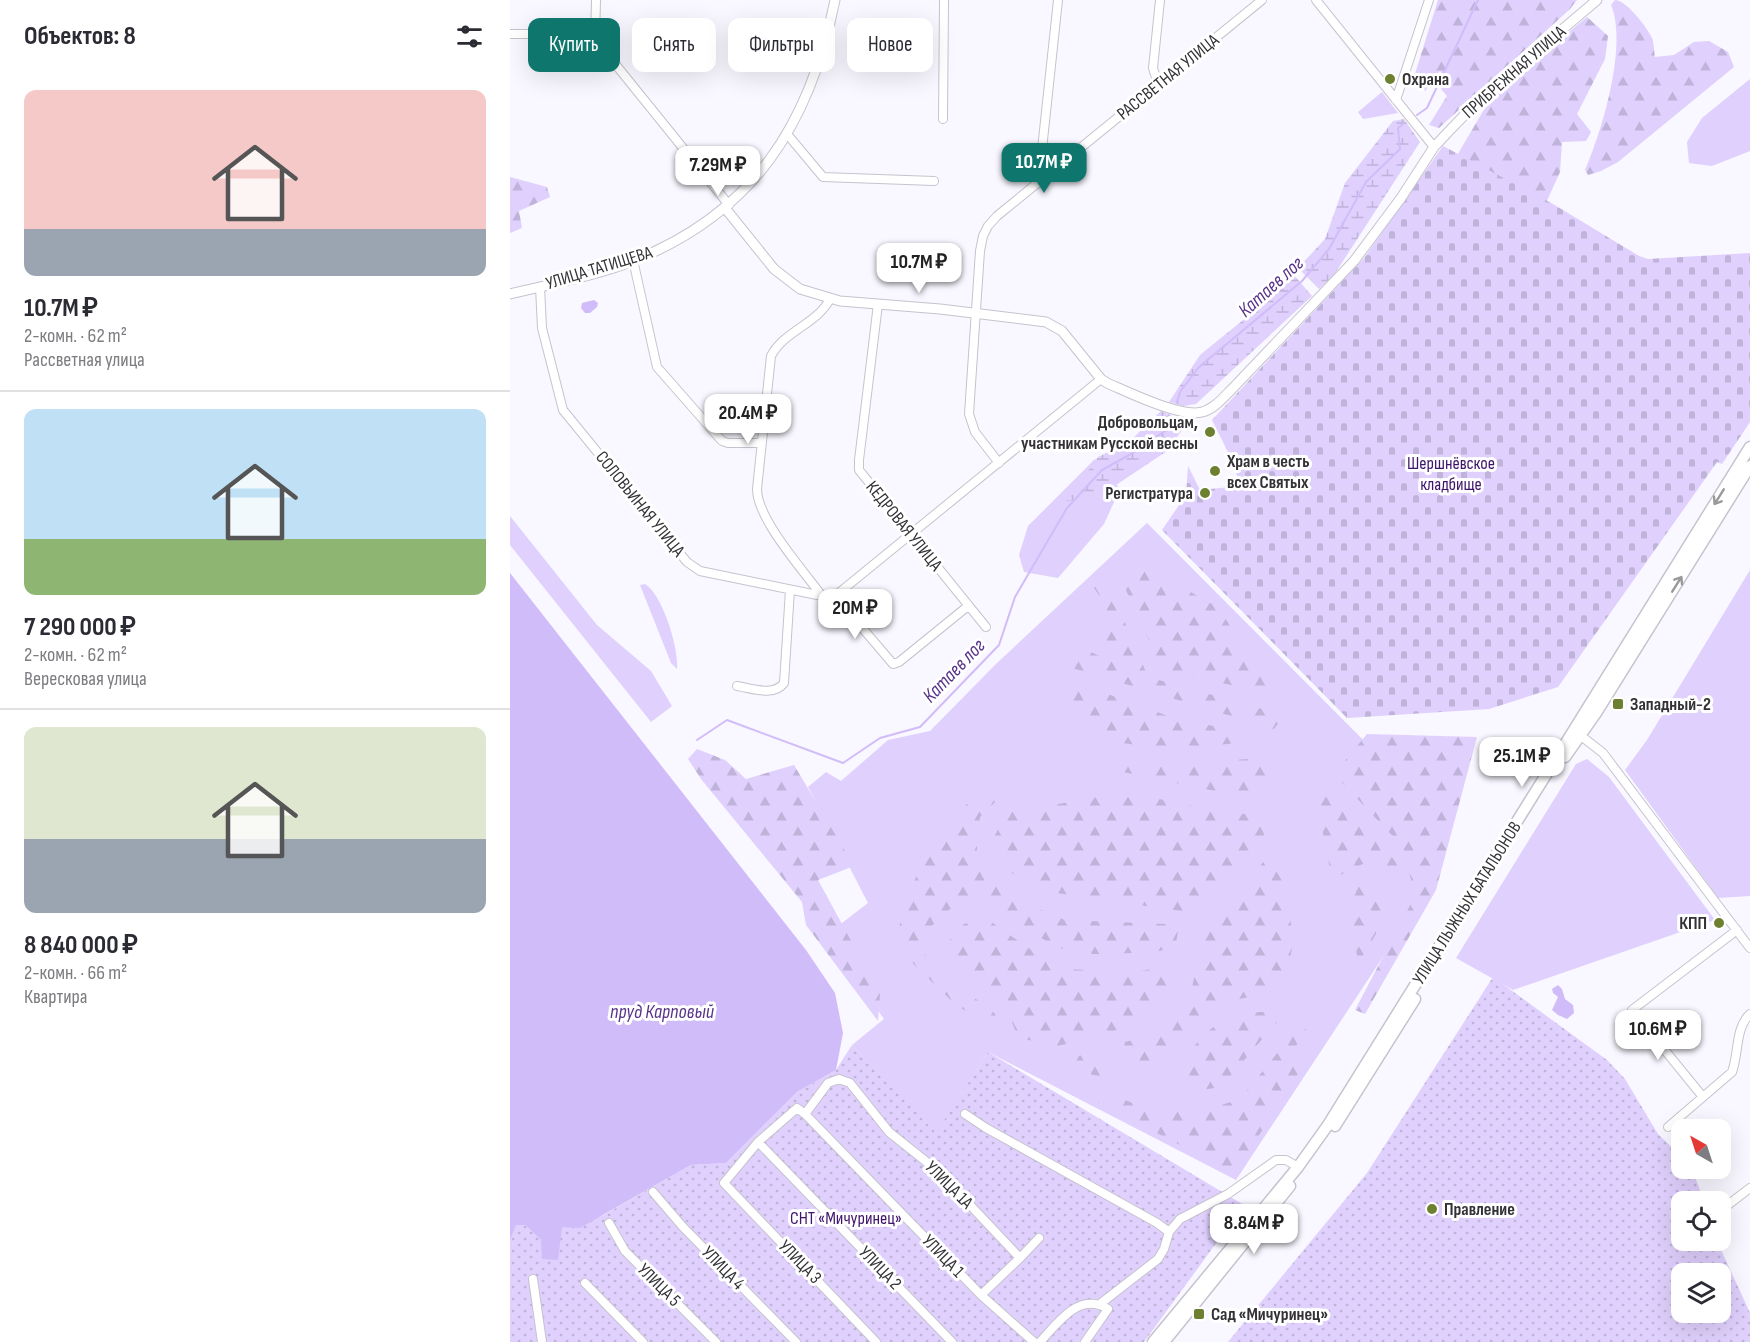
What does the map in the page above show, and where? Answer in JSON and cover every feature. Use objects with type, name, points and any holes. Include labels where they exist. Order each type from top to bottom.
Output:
[{"type":"main road","name":"УЛИЦА ЛЫЖНЫХ БАТАЛЬОНОВ","points":[[1317,1146],[1353,1099],[1560,764],[1750,447]]},
{"type":"main road","name":"УЛИЦА ЛЫЖНЫХ БАТАЛЬОНОВ","points":[[1577,733],[1596,713],[1750,466]]},
{"type":"main road","points":[[1154,1342],[1317,1146]]},
{"type":"main road","points":[[1164,1342],[1260,1226],[1317,1146]]},
{"type":"street","points":[[595,18],[596,0]]},
{"type":"street","name":"УЛИЦА ТАТИЩЕВА","points":[[510,294],[633,260],[685,236],[727,206],[764,167],[787,134],[805,100],[828,30],[835,0]]},
{"type":"street","points":[[943,120],[944,0]]},
{"type":"street","points":[[1042,149],[1058,0]]},
{"type":"street","points":[[1158,84],[1153,68],[1160,0]]},
{"type":"street","name":"РАССВЕТНАЯ УЛИЦА","points":[[999,463],[984,445],[969,419],[980,251],[988,226],[997,216],[1262,0]]},
{"type":"street","points":[[1316,0],[1434,147]]},
{"type":"street","points":[[1396,100],[1429,0]]},
{"type":"street","name":"ПРИБРЕЖНАЯ УЛИЦА","points":[[1101,379],[1132,394],[1182,411],[1201,412],[1216,405],[1354,261],[1390,214],[1434,147],[1479,100],[1597,0]]},
{"type":"street","points":[[510,34],[528,34]]},
{"type":"street","points":[[620,71],[782,277],[800,289],[830,298],[1046,322],[1062,331],[1101,379],[835,596],[893,664],[899,662],[968,606]]},
{"type":"street","points":[[787,134],[823,177],[934,181]]},
{"type":"street","points":[[633,260],[657,367],[722,441],[761,443]]},
{"type":"street","name":"СОЛОВЬИНАЯ УЛИЦА","points":[[540,287],[542,328],[563,410],[687,562],[700,571],[822,596],[835,596]]},
{"type":"street","points":[[822,596],[766,519],[759,504],[757,489],[771,356],[777,346],[824,310],[830,298]]},
{"type":"street","name":"КЕДРОВАЯ УЛИЦА","points":[[878,304],[858,464],[862,475],[986,627]]},
{"type":"street","points":[[736,686],[774,692],[782,687],[785,678],[790,590]]},
{"type":"street","points":[[1577,733],[1603,753],[1750,948]]},
{"type":"street","points":[[1703,1097],[1632,1010],[1737,930]]},
{"type":"street","points":[[1668,1127],[1732,1072],[1741,1026],[1750,1014]]},
{"type":"street","name":"УЛИЦА 1А","points":[[805,1114],[828,1083],[838,1079],[850,1083],[890,1132],[938,1171],[1020,1258]]},
{"type":"street","points":[[758,1142],[797,1108],[805,1114]]},
{"type":"street","name":"УЛИЦА 1","points":[[805,1114],[981,1295],[1034,1342]]},
{"type":"street","points":[[965,1114],[996,1134],[1157,1222],[1169,1232]]},
{"type":"street","name":"УЛИЦА 3","points":[[758,1142],[724,1183],[876,1342]]},
{"type":"street","name":"УЛИЦА 2","points":[[758,1142],[952,1342]]},
{"type":"street","points":[[1085,1342],[1104,1307],[1158,1259],[1169,1232],[1185,1216],[1228,1194],[1276,1160],[1286,1160],[1298,1167]]},
{"type":"street","points":[[1731,1203],[1750,1188]]},
{"type":"street","name":"УЛИЦА 4","points":[[653,1192],[683,1227],[796,1342]]},
{"type":"street","name":"УЛИЦА 5","points":[[609,1223],[625,1251],[716,1342]]},
{"type":"street","points":[[981,1295],[1039,1238]]},
{"type":"street","points":[[533,1279],[542,1342]]},
{"type":"street","points":[[585,1283],[643,1342]]},
{"type":"street","points":[[1040,1342],[1073,1308],[1086,1303],[1104,1307]]},
{"type":"green space","points":[[1438,0],[1577,0],[1570,9],[1439,128],[1429,125],[1447,96],[1441,89],[1446,79],[1440,71],[1425,91],[1414,77]]},
{"type":"green space","points":[[1615,0],[1625,4],[1646,27],[1653,40],[1655,57],[1674,55],[1694,42],[1709,41],[1728,52],[1734,67],[1618,162],[1588,175],[1585,170],[1599,133],[1615,65],[1615,22],[1611,5]]},
{"type":"green space","points":[[1587,17],[1608,36],[1605,59],[1577,114],[1591,132],[1586,141],[1562,142],[1560,172],[1545,205],[1446,188],[1459,152],[1492,96]]},
{"type":"green space","points":[[1750,79],[1750,151],[1712,166],[1689,163],[1687,142],[1702,118]]},
{"type":"green space","points":[[1382,92],[1398,113],[1363,119],[1358,112]]},
{"type":"green space","points":[[1404,119],[1420,142],[1334,275],[1319,289],[1298,268],[1325,239],[1345,183],[1393,121]]},
{"type":"green space","name":"Шершнёвское кладбище","points":[[1443,146],[1553,204],[1639,256],[1648,259],[1750,253],[1750,422],[1722,464],[1717,462],[1558,687],[1489,709],[1347,718],[1162,530],[1186,495],[1188,466],[1200,490],[1241,486],[1212,420],[1364,258]]},
{"type":"green space","points":[[510,177],[547,187],[550,197],[519,211],[522,228],[510,233]]},
{"type":"green space","points":[[1293,274],[1312,296],[1196,404],[1183,406],[1169,402],[1200,355],[1275,294]]},
{"type":"green space","points":[[1161,411],[1187,423],[1167,451],[1107,491],[1086,499],[1066,501],[1098,457],[1130,441]]},
{"type":"green space","points":[[1095,459],[1120,489],[1104,524],[1058,578],[1024,572],[1019,555],[1028,526]]},
{"type":"green space","points":[[510,516],[597,625],[651,671],[672,706],[651,722],[510,545]]},
{"type":"green space","points":[[1147,523],[1432,809],[1431,884],[1236,1180],[988,1052],[936,1134],[852,1045],[884,1019],[825,936],[868,903],[808,787],[826,772],[841,781],[888,740],[930,731],[996,664]]},
{"type":"green space","points":[[1141,564],[1219,608],[1271,693],[1163,671],[1120,577]]},
{"type":"green space","points":[[1750,570],[1750,896],[1718,898],[1625,770],[1647,740]]},
{"type":"green space","points":[[1104,573],[1148,677],[1284,715],[1274,729],[1069,667],[1079,647],[1107,659],[1099,595],[1090,582]]},
{"type":"green space","points":[[645,584],[652,590],[664,610],[675,649],[677,669],[671,663],[640,585]]},
{"type":"green space","points":[[1073,688],[1102,692],[1171,717],[1241,732],[1245,742],[1174,750],[1115,742],[1060,704],[1063,692]]},
{"type":"green space","points":[[1367,734],[1477,737],[1436,890],[1365,1014],[1355,1010],[1415,896],[1403,847],[1334,774]]},
{"type":"green space","points":[[697,749],[725,760],[746,779],[794,765],[854,866],[818,880],[880,994],[878,1021],[806,925],[802,902],[701,779],[688,759]]},
{"type":"green space","points":[[1249,759],[1269,772],[1268,795],[1244,797],[1123,772],[1125,760],[1158,764]]},
{"type":"green space","points":[[1587,759],[1609,777],[1715,920],[1513,990],[1456,958],[1576,764]]},
{"type":"green space","points":[[986,789],[995,802],[980,817],[977,859],[996,883],[1020,901],[1065,920],[1165,924],[1178,931],[1176,943],[1161,951],[1150,952],[1102,954],[1063,949],[1044,940],[979,899],[950,909],[923,934],[926,957],[935,972],[991,1009],[997,1017],[987,1024],[956,1005],[899,950],[899,927],[924,853],[961,809]]},
{"type":"green space","points":[[1126,792],[1236,815],[1262,811],[1264,836],[1251,858],[1221,878],[1194,913],[1036,890],[1005,868],[994,837],[1007,813]]},
{"type":"green space","points":[[1332,792],[1399,865],[1396,874],[1371,860],[1332,879],[1317,803]]},
{"type":"green space","points":[[1279,857],[1294,941],[1285,978],[1269,993],[1224,1002],[1209,1008],[1179,1039],[1160,1067],[1139,1074],[1130,1068],[1122,1055],[1125,1042],[1147,1036],[1168,1024],[1189,1000],[1201,948],[1216,910],[1241,890],[1264,861]]},
{"type":"green space","points":[[1361,883],[1377,887],[1386,903],[1381,925],[1363,956],[1358,959],[1352,930],[1352,910],[1356,891]]},
{"type":"green space","points":[[974,921],[990,921],[1041,957],[1070,969],[1130,973],[1161,967],[1176,977],[1170,1000],[1146,1017],[1110,1033],[1058,1046],[1019,1038],[1008,1014],[997,998],[964,970],[955,958],[950,937],[964,924]]},
{"type":"green space","points":[[1493,977],[1607,1060],[1625,1079],[1658,1134],[1671,1146],[1671,1179],[1696,1179],[1700,1191],[1671,1191],[1671,1251],[1722,1251],[1727,1263],[1671,1263],[1671,1323],[1731,1323],[1731,1272],[1750,1313],[1750,1342],[1228,1342],[1367,1173]]},
{"type":"green space","points":[[1278,1011],[1277,1022],[1221,1087],[1201,1090],[1183,1079],[1181,1065],[1201,1038],[1211,1029],[1232,1017]]},
{"type":"green space","points":[[1301,1024],[1306,1029],[1287,1061],[1301,1069],[1235,1173],[1098,1103],[1106,1093],[1152,1110],[1200,1112],[1240,1099]]},
{"type":"green space","name":"СНТ «Мичуринец»","points":[[852,1045],[936,1133],[988,1052],[1244,1205],[1144,1342],[510,1342],[510,1240],[515,1225],[525,1225],[541,1240],[562,1226],[602,1216],[691,1165],[726,1163],[797,1092],[836,1070]]},
{"type":"green space","points":[[1105,1048],[1106,1062],[1113,1078],[1110,1080],[1090,1074],[1075,1063],[1079,1056]]},
{"type":"water","points":[[594,300],[598,303],[597,307],[590,313],[585,313],[581,308],[582,303]]},
{"type":"water","name":"пруд Карповый","points":[[510,573],[806,950],[835,993],[843,1033],[836,1070],[797,1092],[726,1163],[691,1165],[580,1228],[562,1227],[558,1260],[542,1259],[541,1240],[525,1225],[516,1225],[510,1240]]},
{"type":"water","points":[[1558,985],[1565,999],[1573,1005],[1574,1013],[1567,1019],[1552,1010],[1558,997],[1552,989]]},
{"type":"waterway","name":"Катаев лог","points":[[1417,115],[1427,108],[1478,0]]},
{"type":"waterway","name":"Катаев лог","points":[[1177,402],[1180,392],[1198,368],[1302,281],[1329,249],[1366,182],[1400,149],[1398,128],[1403,124]]},
{"type":"waterway","name":"Катаев лог","points":[[697,740],[727,720],[843,763],[880,738],[920,727],[999,645],[1015,597],[1067,508],[1102,470],[1168,429],[1169,415]]},
{"type":"place","name":"Охрана","points":[[1390,79]]},
{"type":"place","name":"Добровольцам, участникам Русской весны","points":[[1210,432]]},
{"type":"place","name":"Храм в честь всех Святых","points":[[1215,471]]},
{"type":"place","name":"Регистратура","points":[[1205,493]]},
{"type":"place","name":"Западный-2","points":[[1618,704]]},
{"type":"place","name":"КПП","points":[[1719,923]]},
{"type":"place","name":"Правление","points":[[1432,1209]]},
{"type":"place","name":"Сад «Мичуринец»","points":[[1199,1314]]}]
